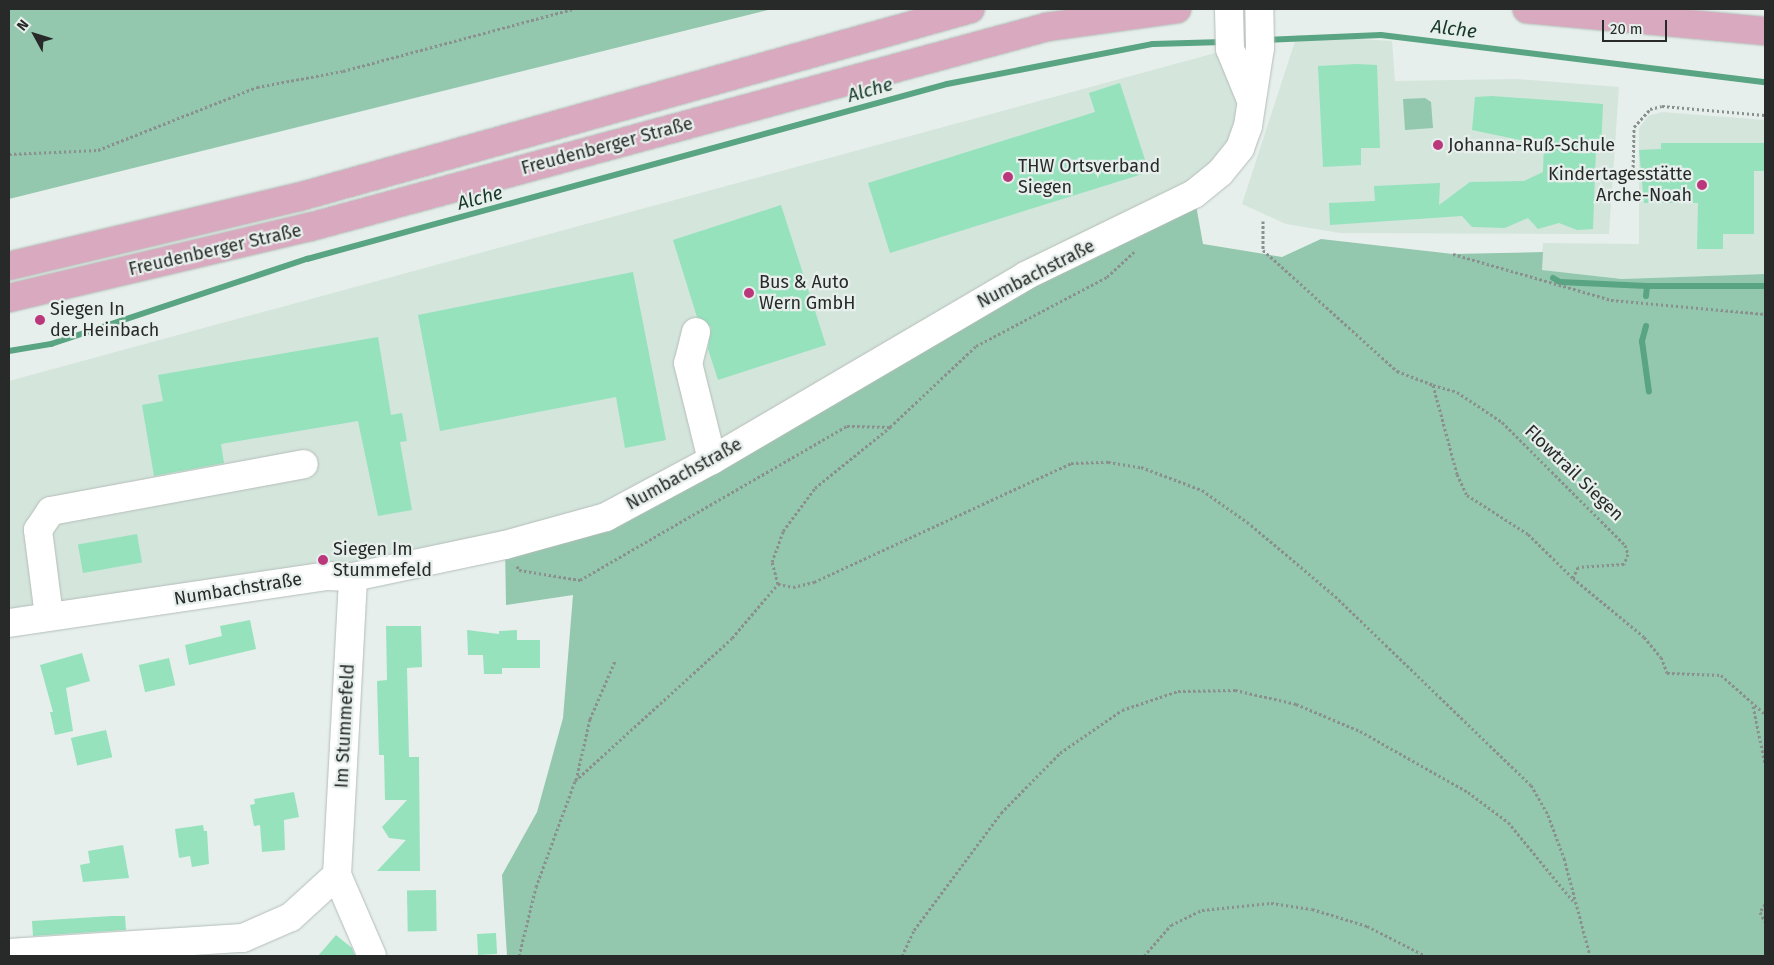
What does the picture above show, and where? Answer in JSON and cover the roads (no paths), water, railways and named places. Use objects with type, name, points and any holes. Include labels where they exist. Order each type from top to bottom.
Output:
[{"type":"main road","name":"Freudenberger Straße","points":[[9,266],[299,197],[970,9]]},
{"type":"main road","name":"Freudenberger Straße","points":[[9,298],[310,227],[1038,30],[1176,9]]},
{"type":"main road","points":[[1527,9],[1765,31]]},
{"type":"street","points":[[1229,9],[1230,49],[1251,100]]},
{"type":"street","name":"Numbachstraße","points":[[9,623],[326,576],[353,577],[505,545],[606,517],[712,460],[1024,276],[1194,194],[1220,173],[1240,148],[1260,48],[1259,9]]},
{"type":"street","points":[[686,334],[688,363],[712,460]]},
{"type":"street","points":[[49,616],[38,530],[51,511],[304,464]]},
{"type":"street","name":"Im Stummefeld","points":[[353,577],[338,875],[372,956]]},
{"type":"street","points":[[9,953],[243,938],[291,916],[338,875]]},
{"type":"waterway","name":"Alche","points":[[1266,40],[1381,35],[1765,82]]},
{"type":"waterway","name":"Alche","points":[[9,351],[51,344],[307,259],[947,84],[1153,44],[1223,42]]},
{"type":"waterway","points":[[1553,278],[1560,282],[1647,286],[1765,286]]},
{"type":"waterway","points":[[1646,296],[1647,286]]},
{"type":"waterway","points":[[1646,326],[1642,341],[1649,392]]},
{"type":"place","name":"Johanna-Ruß-Schule","points":[[1438,145]]},
{"type":"place","name":"THW Ortsverband Siegen","points":[[1008,177]]},
{"type":"place","name":"Kindertagesstätte Arche-Noah","points":[[1702,185]]},
{"type":"place","name":"Bus & Auto Wern GmbH","points":[[749,293]]},
{"type":"place","name":"Siegen In der Heinbach","points":[[40,320]]},
{"type":"place","name":"Siegen Im Stummefeld","points":[[323,560]]}]
